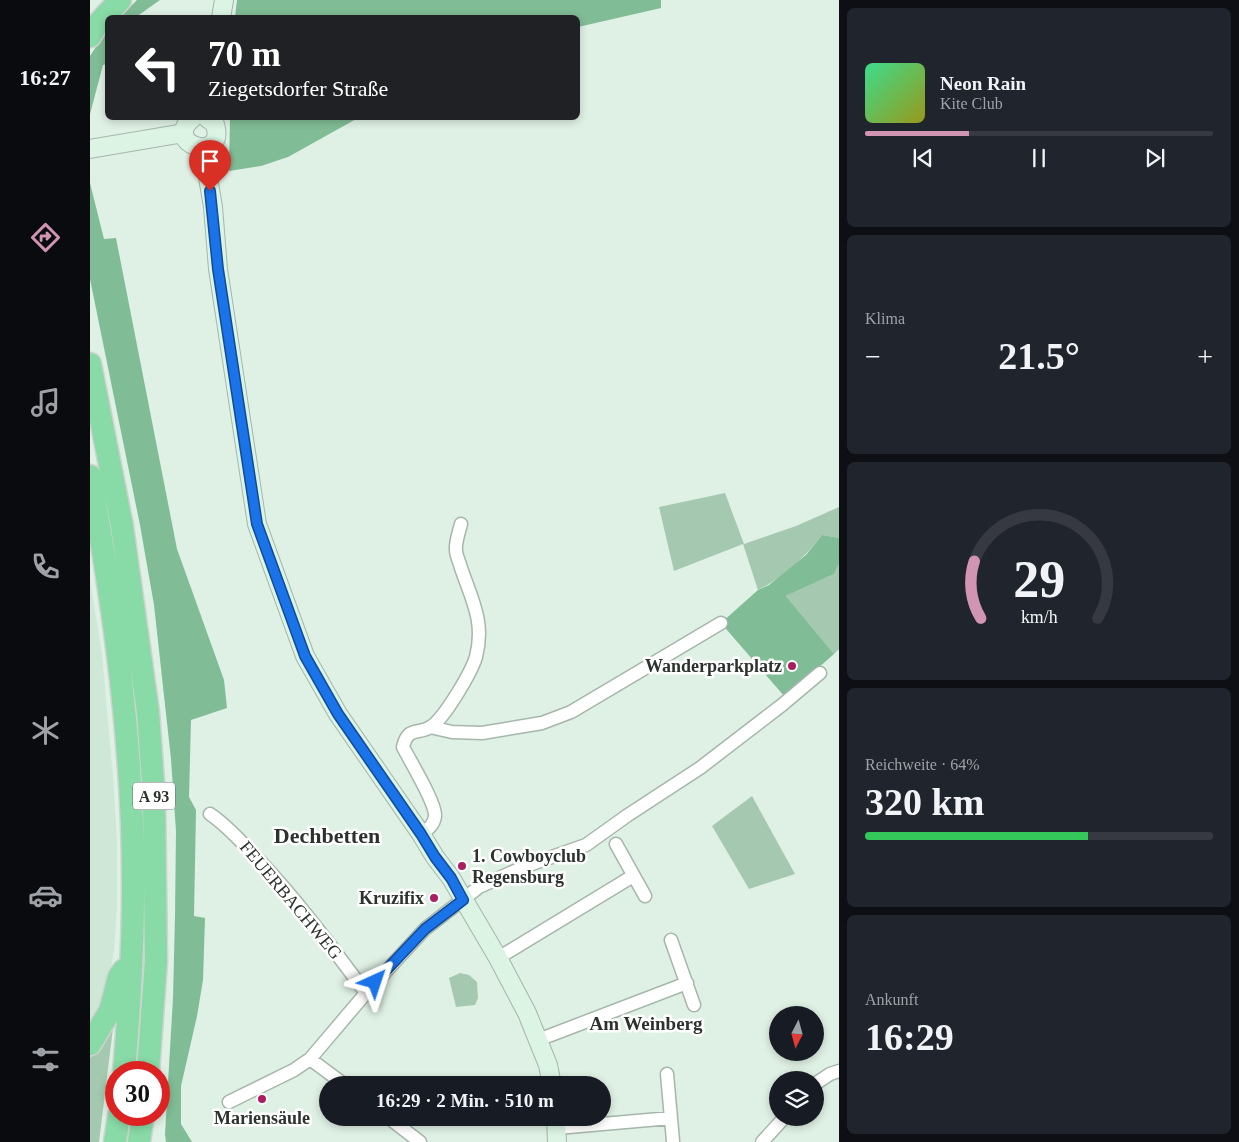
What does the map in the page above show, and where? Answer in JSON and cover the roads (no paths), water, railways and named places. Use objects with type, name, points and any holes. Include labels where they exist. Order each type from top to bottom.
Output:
[{"type":"highway","points":[[106,15],[120,0]]},
{"type":"highway","points":[[90,36],[105,16]]},
{"type":"highway","name":"A 93","points":[[90,364],[122,526],[148,712],[154,796],[156,961],[150,1061]]},
{"type":"highway","name":"A 93","points":[[90,476],[102,541],[124,708],[131,799],[133,890],[125,1061]]},
{"type":"highway","points":[[90,1044],[110,1010],[119,977],[131,959]]},
{"type":"highway","points":[[115,1142],[117,1126]]},
{"type":"highway","points":[[139,1142],[141,1126]]},
{"type":"highway","points":[[151,1142],[152,1126]]},
{"type":"street","points":[[222,15],[224,0]]},
{"type":"street","points":[[190,120],[184,133],[186,139],[190,144],[203,148],[213,142],[216,137],[217,130],[215,124],[210,120]]},
{"type":"street","points":[[90,149],[184,133]]},
{"type":"street","points":[[203,148],[213,207],[218,269],[257,524],[305,656],[338,714],[451,878],[498,958],[527,1013],[548,1065],[550,1076]]},
{"type":"street","points":[[430,727],[441,716],[460,689],[476,658],[479,634],[478,614],[455,549],[461,524]]},
{"type":"street","points":[[421,834],[432,826],[436,815],[432,802],[403,747],[405,738],[411,732],[430,727],[452,732],[482,733],[542,724],[572,712],[722,623]]},
{"type":"street","points":[[229,1102],[294,1070],[310,1059],[366,992],[425,929],[479,887],[518,870],[586,845],[628,814],[700,768],[782,705],[820,673]]},
{"type":"street","name":"FEUERBACHWEG","points":[[210,814],[224,823],[311,919],[366,992]]},
{"type":"street","points":[[616,844],[644,896]]},
{"type":"street","points":[[498,958],[633,876]]},
{"type":"street","points":[[671,940],[694,1005]]},
{"type":"street","points":[[538,1040],[687,983]]},
{"type":"street","points":[[310,1059],[333,1076]]},
{"type":"street","points":[[824,1078],[839,1071]]},
{"type":"street","points":[[667,1074],[673,1142]]},
{"type":"street","points":[[556,1129],[670,1118]]},
{"type":"street","points":[[399,1126],[420,1142]]},
{"type":"street","points":[[762,1142],[777,1126]]},
{"type":"place","name":"Wanderparkplatz","points":[[792,666]]},
{"type":"place","name":"1. Cowboyclub Regensburg","points":[[462,866]]},
{"type":"place","name":"Kruzifix","points":[[434,898]]},
{"type":"place","name":"Mariensäule","points":[[262,1099]]},
{"type":"district","name":"Dechbetten","points":[[327,835]]},
{"type":"district","name":"Am Weinberg","points":[[646,1023]]}]
